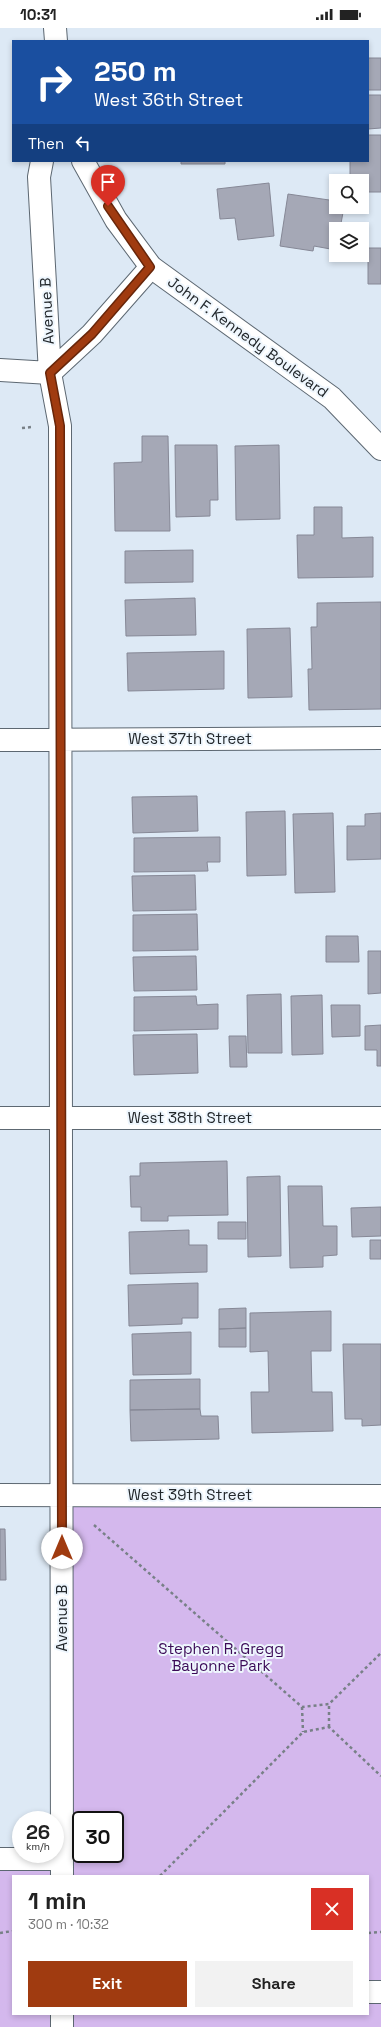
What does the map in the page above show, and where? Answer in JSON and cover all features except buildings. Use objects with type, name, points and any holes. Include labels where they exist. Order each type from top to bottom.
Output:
[{"type":"street","points":[[55,28],[56,40]]},
{"type":"street","name":"Avenue B","points":[[42,162],[39,177],[50,373],[60,426],[62,1867]]},
{"type":"street","name":"John F. Kennedy Boulevard","points":[[84,162],[116,220],[150,267],[332,398],[381,449]]},
{"type":"street","points":[[0,370],[50,373],[92,334],[150,267]]},
{"type":"street","name":"West 37th Street","points":[[0,740],[381,738]]},
{"type":"street","name":"West 38th Street","points":[[0,1118],[381,1118]]},
{"type":"street","name":"West 39th Street","points":[[0,1495],[381,1496]]},
{"type":"street","points":[[0,1859],[62,1867]]},
{"type":"street","points":[[369,1992],[381,1992]]},
{"type":"street","points":[[62,2015],[62,2027]]},
{"type":"path","points":[[94,1525],[302,1707],[303,1732]]},
{"type":"path","points":[[302,1707],[329,1704],[381,1653]]},
{"type":"path","points":[[329,1704],[328,1727],[381,1776]]},
{"type":"path","points":[[161,1875],[303,1732],[328,1727]]},
{"type":"path","points":[[0,1933],[12,1931]]},
{"type":"path","points":[[369,1933],[381,1932]]},
{"type":"green space","name":"Stephen R. Gregg Bayonne Park","points":[[61,1495],[381,1496],[381,2027],[0,2027],[0,1859],[12,1859],[12,1863],[64,1863],[64,1811],[62,1811]]},
{"type":"route","points":[[62,1548],[60,426],[50,373],[92,334],[150,267],[116,220],[108,206]]}]
